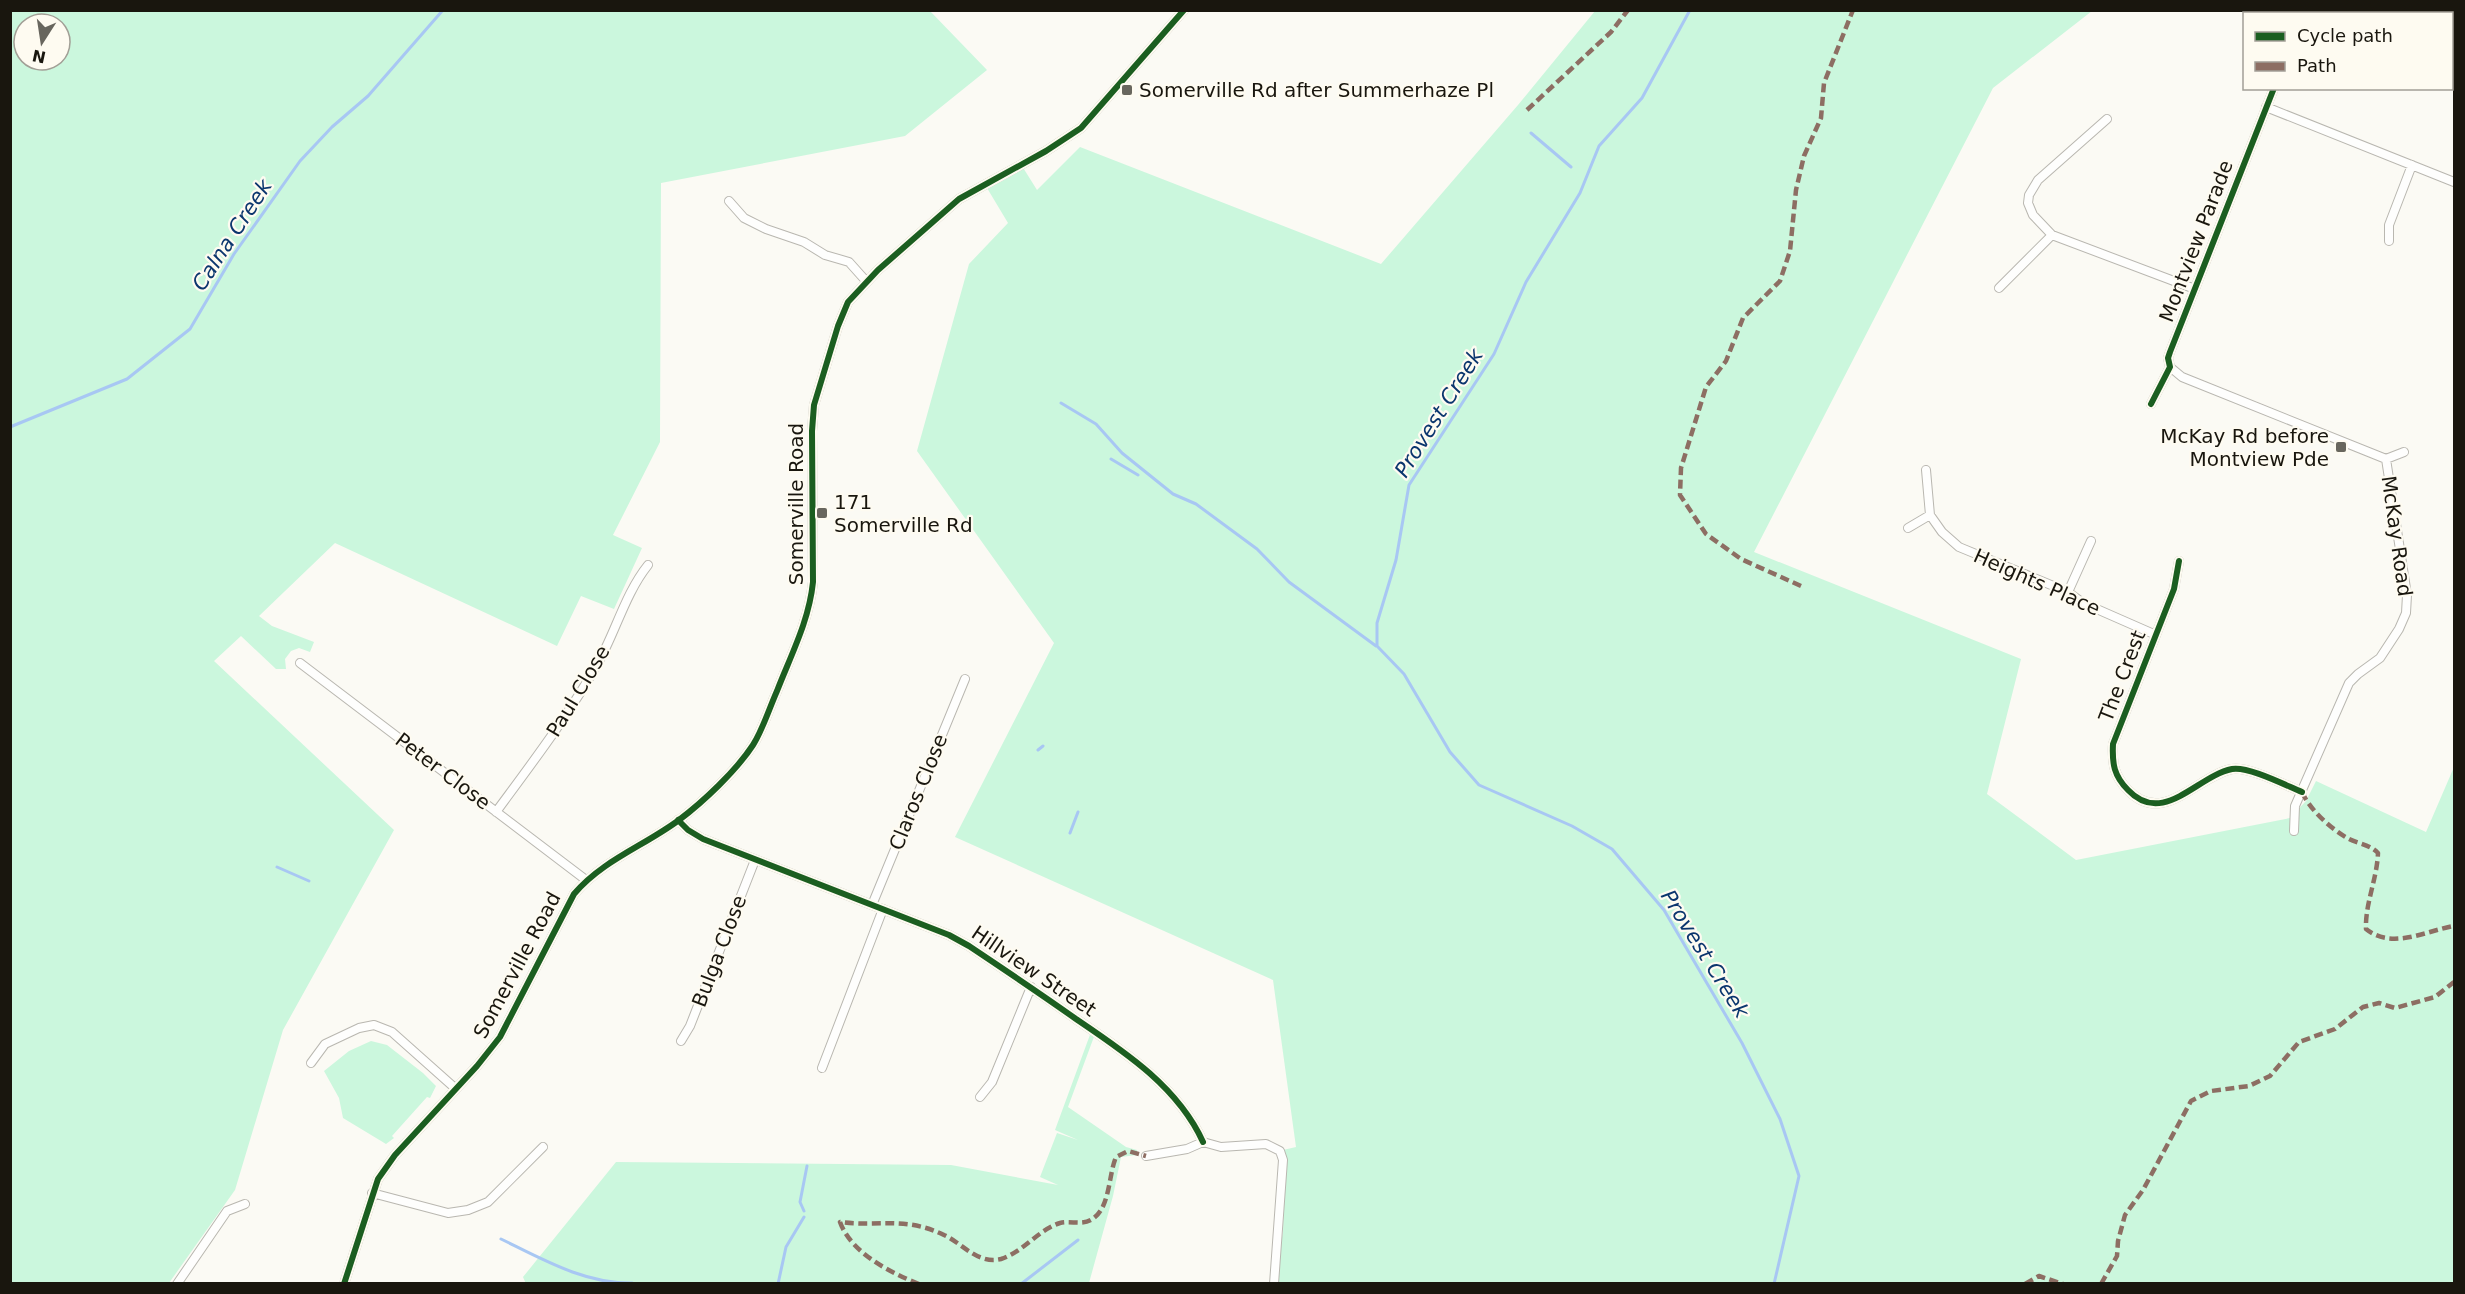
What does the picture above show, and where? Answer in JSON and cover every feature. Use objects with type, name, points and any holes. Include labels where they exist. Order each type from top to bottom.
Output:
[{"type":"street","name":"Somerville Road","points":[[344,1284],[378,1179],[394,1155],[456,1089],[500,1037],[558,921],[574,894],[586,880],[619,856],[678,820],[729,773],[754,744],[806,618],[813,582],[812,431],[814,405],[848,302],[866,281],[959,199],[1046,151],[1081,128],[1184,10]]},
{"type":"street","name":"Montview Parade","points":[[2151,404],[2170,368],[2168,358],[2273,90]]},
{"type":"street","points":[[2266,107],[2454,182]]},
{"type":"street","points":[[2107,119],[2038,180],[2029,195],[2028,203],[2033,215],[2052,235],[2195,289]]},
{"type":"street","points":[[2389,242],[2389,225],[2412,165]]},
{"type":"street","points":[[729,201],[744,218],[766,229],[804,242],[825,255],[849,262],[866,281]]},
{"type":"street","points":[[1999,288],[2052,235]]},
{"type":"street","name":"McKay Road","points":[[2170,368],[2182,376],[2386,459],[2404,452]]},
{"type":"street","name":"McKay Road","points":[[2294,831],[2295,806],[2349,683],[2380,658],[2406,613],[2407,595],[2386,459]]},
{"type":"street","points":[[1908,528],[1930,514],[1926,470]]},
{"type":"street","name":"Heights Place","points":[[1930,514],[1942,532],[1959,547],[2068,592],[2083,603],[2156,635]]},
{"type":"street","points":[[2068,592],[2091,541]]},
{"type":"street","name":"The Crest","points":[[2179,561],[2174,589],[2114,744],[2112,763],[2117,779],[2131,794],[2149,803],[2176,800],[2217,774],[2233,769],[2247,771],[2302,792]]},
{"type":"street","name":"Paul Close","points":[[496,812],[568,714],[600,660],[634,582],[648,565]]},
{"type":"street","name":"Peter Close","points":[[300,663],[586,880]]},
{"type":"street","name":"Claros Close","points":[[872,905],[965,679]]},
{"type":"street","name":"Hillview Street","points":[[678,820],[688,830],[703,839],[950,935],[1031,987],[1156,1077],[1197,1128],[1203,1142]]},
{"type":"street","name":"Bulga Close","points":[[681,1041],[690,1026],[755,860]]},
{"type":"street","points":[[822,1068],[883,909]]},
{"type":"street","points":[[980,1097],[992,1082],[1031,987]]},
{"type":"street","points":[[311,1063],[325,1044],[359,1028],[374,1025],[392,1032],[456,1089]]},
{"type":"street","points":[[1146,1156],[1187,1149],[1203,1142],[1221,1147],[1266,1144],[1280,1151],[1283,1161],[1274,1284]]},
{"type":"street","points":[[372,1193],[448,1213],[468,1210],[488,1202],[543,1147]]},
{"type":"street","points":[[177,1284],[227,1211],[245,1203]]},
{"type":"green space","points":[[10,11],[930,11],[987,70],[905,136],[661,183],[660,442],[613,535],[642,548],[614,609],[581,596],[557,646],[335,543],[259,616],[272,626],[314,642],[310,652],[299,648],[291,651],[285,659],[286,669],[276,669],[241,636],[214,661],[394,830],[283,1030],[235,1190],[169,1283],[11,1283]]},
{"type":"green space","points":[[1595,11],[2092,11],[1993,88],[1754,552],[2021,659],[1987,794],[2076,860],[2290,818],[2306,801],[2316,781],[2426,832],[2454,767],[2454,1283],[1274,1283],[1283,1232],[1285,1158],[1283,1150],[1296,1147],[1273,980],[955,837],[1054,643],[917,451],[969,264],[1008,223],[987,188],[1022,166],[1037,190],[1080,147],[1381,264],[1518,105]]},
{"type":"green space","points":[[1091,1032],[1095,1034],[1068,1107],[1126,1147],[1137,1150],[1137,1155],[1121,1157],[1113,1196],[1089,1283],[526,1284],[523,1277],[616,1162],[951,1165],[1058,1185],[1040,1177],[1057,1133],[1078,1140],[1055,1130]]},
{"type":"green space","points":[[371,1041],[387,1045],[436,1086],[430,1098],[427,1097],[392,1136],[394,1138],[386,1144],[343,1118],[339,1098],[324,1071],[349,1051]]},
{"type":"waterway","name":"Calna Creek","points":[[10,427],[127,379],[190,329],[234,254],[300,161],[332,127],[368,96],[443,10]]},
{"type":"waterway","name":"Provest Creek","points":[[1690,10],[1642,98],[1599,146],[1580,193],[1526,282],[1494,354],[1409,485],[1396,560],[1377,623],[1377,646],[1404,674],[1450,752],[1479,785],[1572,826],[1612,849],[1664,910],[1742,1043],[1780,1119],[1799,1176],[1774,1284]]},
{"type":"waterway","points":[[1531,133],[1571,167]]},
{"type":"waterway","points":[[1061,403],[1096,424],[1122,453],[1173,494],[1196,504],[1257,549],[1289,582],[1376,646]]},
{"type":"waterway","points":[[1111,459],[1138,475]]},
{"type":"waterway","points":[[1038,750],[1043,746]]},
{"type":"waterway","points":[[1070,833],[1078,812]]},
{"type":"waterway","points":[[277,867],[309,881]]},
{"type":"waterway","points":[[804,1211],[800,1202],[807,1166]]},
{"type":"waterway","points":[[778,1284],[786,1247],[804,1217]]},
{"type":"waterway","points":[[501,1239],[581,1275],[632,1283]]},
{"type":"waterway","points":[[1021,1284],[1078,1240]]},
{"type":"marked path","points":[[1527,110],[1611,32],[1628,10]]},
{"type":"marked path","points":[[1801,586],[1741,559],[1706,534],[1680,495],[1681,468],[1706,387],[1726,361],[1743,318],[1780,281],[1790,251],[1796,190],[1804,156],[1821,118],[1824,83],[1853,10]]},
{"type":"marked path","points":[[2302,792],[2310,806],[2335,830],[2378,853],[2367,910],[2366,929],[2376,935],[2398,939],[2454,926]]},
{"type":"marked path","points":[[2101,1284],[2117,1256],[2118,1241],[2125,1215],[2143,1190],[2191,1101],[2211,1091],[2249,1086],[2270,1076],[2299,1042],[2335,1029],[2363,1007],[2379,1003],[2395,1008],[2435,997],[2454,982]]},
{"type":"marked path","points":[[919,1284],[885,1268],[862,1252],[845,1233],[840,1222],[917,1226],[944,1235],[985,1259],[1001,1259],[1009,1256],[1052,1226],[1064,1222],[1082,1223],[1091,1220],[1104,1205],[1116,1157],[1128,1151],[1146,1156]]},
{"type":"marked path","points":[[2025,1284],[2039,1276],[2063,1284]]},
{"type":"cycle path","points":[[344,1284],[378,1179],[395,1155],[477,1066],[500,1037],[574,894],[598,872],[666,829],[698,804],[719,786],[757,739],[799,638],[811,596],[814,405],[838,326],[848,302],[878,270],[959,199],[1046,151],[1081,128],[1184,10]]},
{"type":"cycle path","points":[[2151,404],[2170,367],[2168,358],[2170,352],[2273,90]]},
{"type":"cycle path","points":[[2179,561],[2174,589],[2113,744],[2117,775],[2123,785],[2141,800],[2154,803],[2180,796],[2219,773],[2232,769],[2257,773],[2302,792]]},
{"type":"cycle path","points":[[678,820],[688,830],[703,839],[949,935],[969,946],[1113,1044],[1148,1072],[1180,1104],[1203,1142]]},
{"type":"place","name":"Somerville Rd after Summerhaze Pl","points":[[1127,90]]},
{"type":"place","name":"McKay Rd before Montview Pde","points":[[2341,447]]},
{"type":"place","name":"171 Somerville Rd","points":[[822,513]]}]
